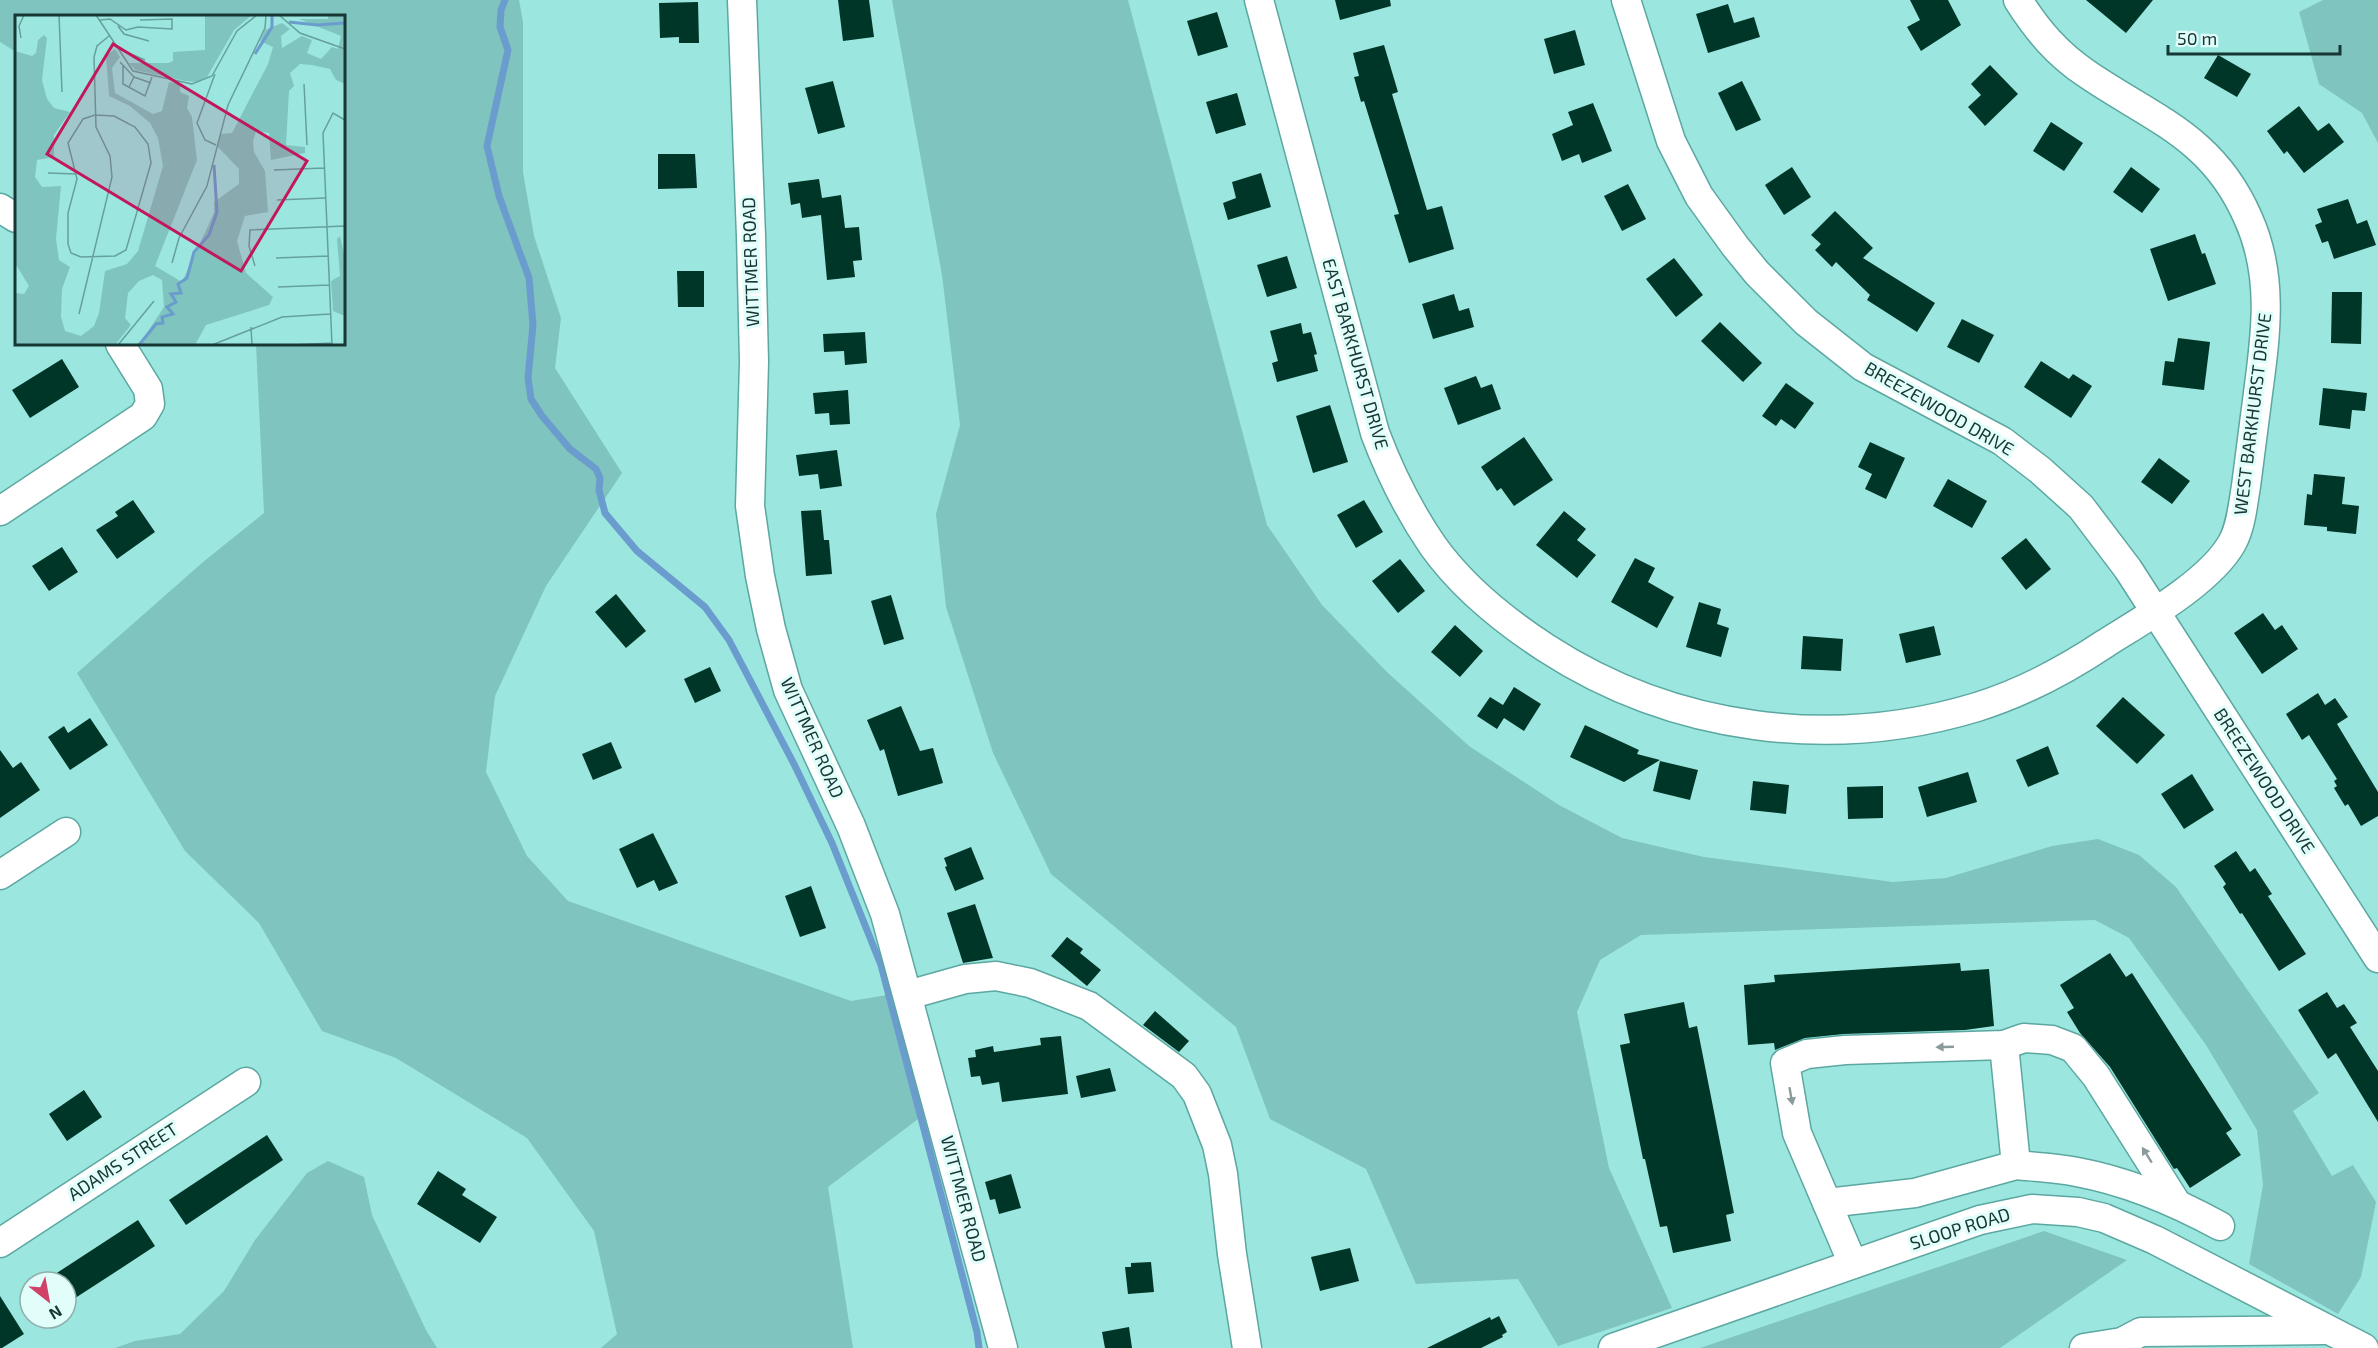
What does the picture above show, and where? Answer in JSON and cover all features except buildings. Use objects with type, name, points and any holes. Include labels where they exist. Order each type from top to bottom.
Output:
[{"type":"street","name":"WITTMER ROAD","points":[[742,0],[752,236],[754,351],[750,506],[755,549],[771,629],[788,690],[868,867],[885,914],[1003,1348]]},
{"type":"street","name":"EAST BARKHURST DRIVE","points":[[1259,0],[1375,433],[1384,456],[1397,486],[1435,548],[1476,595],[1525,635],[1586,673],[1654,702],[1690,714],[1774,729],[1843,729],[1916,722],[1980,706],[2010,694],[2085,657],[2155,611]]},
{"type":"street","name":"BREEZEWOOD DRIVE","points":[[1626,0],[1671,141],[1699,196],[1757,273],[1806,322],[1863,367],[2002,441],[2040,470],[2081,507],[2102,532],[2155,611],[2378,958]]},
{"type":"street","name":"WEST BARKHURST DRIVE","points":[[2018,0],[2037,30],[2083,72],[2144,108],[2195,143],[2232,188],[2248,217],[2259,245],[2265,277],[2266,315],[2242,511],[2233,541],[2219,561],[2155,611]]},
{"type":"street","points":[[0,208],[15,217]]},
{"type":"street","points":[[0,511],[143,416],[150,404],[148,389],[121,345]]},
{"type":"street","points":[[0,875],[66,832]]},
{"type":"street","points":[[908,995],[965,979],[996,976],[1030,983],[1089,1006],[1177,1071],[1197,1094],[1217,1145],[1247,1348]]},
{"type":"street","points":[[1853,1264],[1797,1133],[1785,1064],[1807,1054],[1845,1050],[2004,1045],[2024,1038],[2052,1040],[2073,1047],[2096,1076],[2177,1204]]},
{"type":"street","points":[[2004,1045],[2016,1165]]},
{"type":"street","name":"ADAMS STREET","points":[[0,1243],[246,1082]]},
{"type":"street","points":[[1827,1203],[1915,1193],[2016,1165],[2076,1172],[2111,1180],[2177,1204],[2220,1226]]},
{"type":"street","name":"SLOOP ROAD","points":[[1613,1348],[1980,1220],[2008,1212],[2032,1209],[2078,1212],[2112,1221],[2156,1240],[2364,1348]]},
{"type":"street","points":[[2084,1348],[2122,1342],[2141,1332],[2330,1330]]},
{"type":"shaded area","points":[[0,0],[519,0],[523,22],[523,172],[534,236],[561,318],[555,368],[622,473],[546,586],[495,696],[486,772],[527,856],[568,901],[851,1001],[893,994],[926,1113],[828,1187],[853,1348],[601,1348],[617,1334],[594,1231],[527,1138],[396,1058],[322,1031],[259,923],[185,851],[77,673],[203,562],[264,513],[256,345],[345,345],[345,15],[15,15],[15,51],[0,42]]},
{"type":"shaded area","points":[[892,0],[1128,0],[1267,525],[1322,605],[1387,672],[1469,746],[1559,805],[1622,838],[1704,857],[1893,882],[1946,878],[2052,846],[2098,839],[2139,855],[2176,887],[2319,1093],[2293,1111],[2332,1176],[2353,1165],[2376,1202],[2361,1277],[2338,1314],[2249,1264],[2263,1185],[2257,1130],[2206,1045],[2129,938],[2095,920],[1641,935],[1600,960],[1577,1012],[1609,1168],[1672,1308],[1558,1346],[1518,1279],[1416,1284],[1366,1169],[1270,1119],[1236,1027],[1051,874],[993,753],[946,607],[936,514],[960,425],[942,275]]},
{"type":"shaded area","points":[[2323,0],[2378,0],[2378,143],[2362,113],[2319,84],[2299,12]]},
{"type":"shaded area","points":[[328,1161],[364,1177],[372,1215],[426,1330],[437,1348],[115,1348],[135,1341],[180,1334],[224,1291],[255,1240],[307,1173]]},
{"type":"shaded area","points":[[2044,1231],[2127,1260],[2000,1348],[1700,1348]]},
{"type":"waterway","points":[[505,0],[501,10],[500,27],[508,50],[487,146],[499,196],[529,278],[533,325],[528,378],[531,399],[570,449],[596,469],[600,478],[599,490],[605,513],[637,551],[705,607],[729,640],[794,764],[832,843],[881,965],[977,1332],[979,1348]]}]
